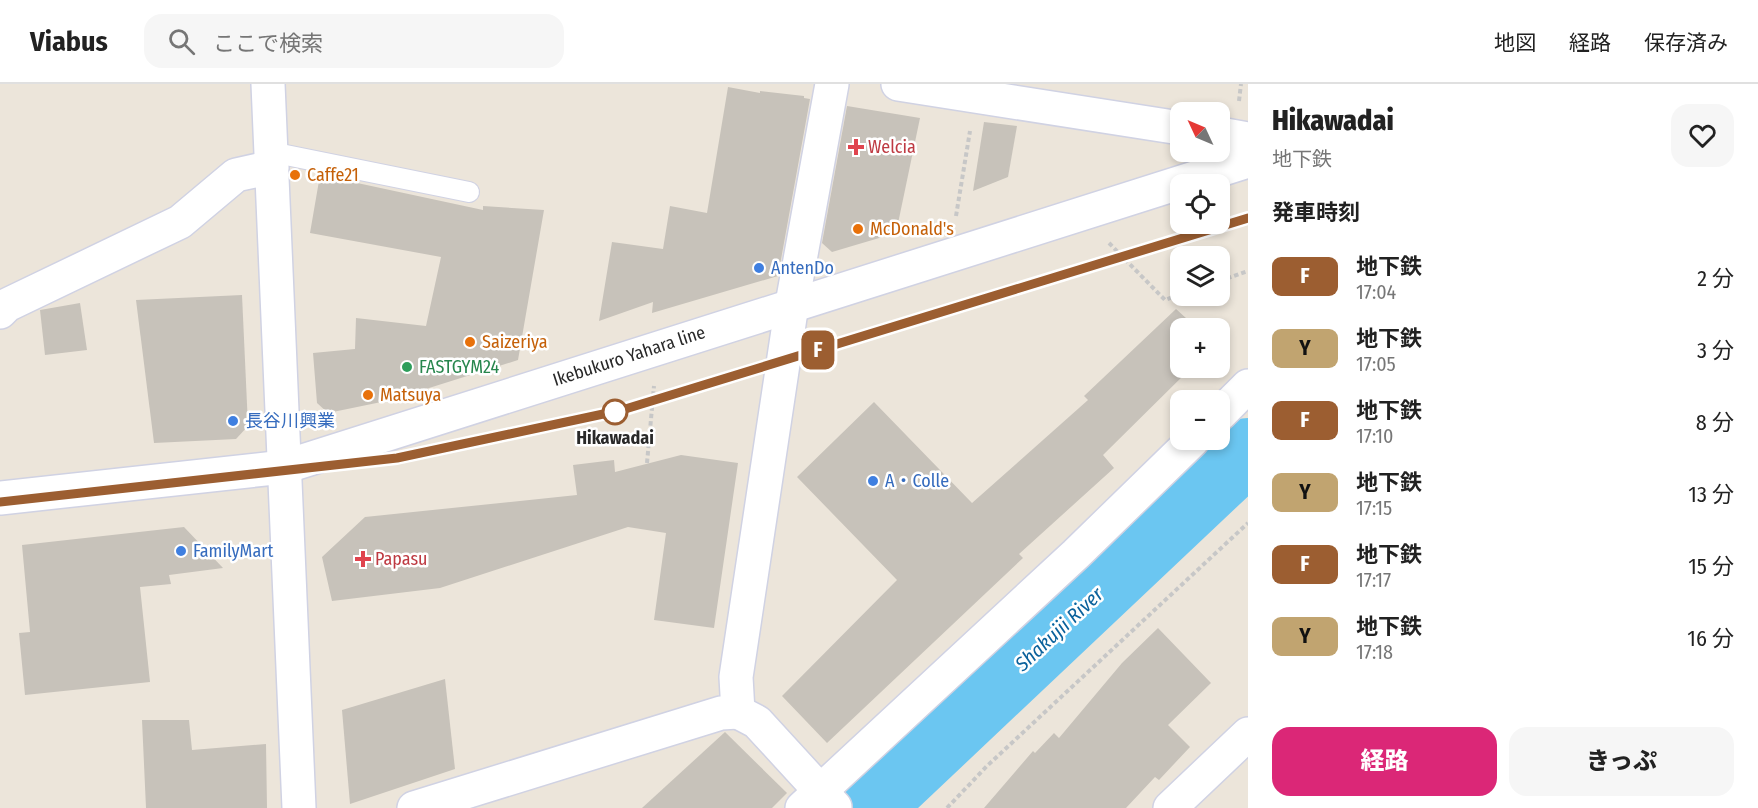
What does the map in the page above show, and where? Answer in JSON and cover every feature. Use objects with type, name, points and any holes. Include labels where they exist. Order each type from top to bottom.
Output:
[{"type":"street","points":[[267,84],[299,808]]},
{"type":"street","points":[[738,712],[736,677],[792,304],[832,84]]},
{"type":"street","points":[[898,84],[1170,126]]},
{"type":"street","points":[[1230,122],[1248,139]]},
{"type":"street","points":[[2,305],[180,222],[236,175],[271,159]]},
{"type":"street","name":"Ikebukuro Yahara line","points":[[0,498],[284,467],[1248,161]]},
{"type":"street","points":[[1230,404],[1248,386]]},
{"type":"street","points":[[414,808],[721,713],[738,712],[758,722],[821,801],[1183,450]]},
{"type":"street","points":[[1170,808],[1248,734]]},
{"type":"lane","points":[[271,159],[469,192]]},
{"type":"path","points":[[1230,118],[1242,84]]},
{"type":"path","points":[[955,225],[970,129],[961,127]]},
{"type":"path","points":[[1108,242],[1165,300],[1170,298]]},
{"type":"path","points":[[1230,277],[1248,271]]},
{"type":"path","points":[[647,463],[655,383]]},
{"type":"path","points":[[947,808],[987,766],[1248,523]]},
{"type":"building","points":[[728,87],[760,93],[760,91],[804,96],[810,99],[778,276],[652,313],[653,302],[599,321],[612,242],[663,249],[670,206],[707,213]]},
{"type":"building","points":[[847,106],[920,118],[896,233],[832,252],[822,243]]},
{"type":"building","points":[[984,122],[1017,126],[1008,177],[973,191]]},
{"type":"building","points":[[320,175],[483,210],[483,206],[544,210],[518,360],[391,400],[328,413],[317,403],[313,353],[355,349],[356,318],[426,326],[441,257],[310,233]]},
{"type":"building","points":[[242,295],[248,426],[236,439],[154,443],[136,300]]},
{"type":"building","points":[[80,303],[87,350],[45,355],[40,310]]},
{"type":"building","points":[[1176,309],[1186,318],[1170,318],[1170,378],[1181,378],[1103,455],[1114,468],[1019,554],[1023,558],[827,743],[782,696],[897,580],[797,477],[874,402],[972,503],[1088,400],[1084,396]]},
{"type":"building","points":[[681,455],[738,463],[714,628],[654,620],[666,533],[628,527],[440,588],[332,601],[322,557],[365,517],[577,495],[573,465],[614,460],[615,472]]},
{"type":"building","points":[[184,527],[223,568],[169,575],[171,584],[140,587],[150,682],[25,695],[19,633],[30,632],[22,545]]},
{"type":"building","points":[[1158,628],[1211,683],[1168,725],[1190,747],[1159,780],[1155,777],[1126,808],[984,808],[1033,751],[1035,753],[1054,733],[1059,738],[1122,663]]},
{"type":"building","points":[[445,679],[455,769],[350,804],[342,710]]},
{"type":"building","points":[[142,720],[189,720],[192,750],[266,744],[267,808],[146,808]]},
{"type":"building","points":[[725,732],[787,793],[772,808],[642,808]]},
{"type":"waterway","name":"Shakujii River","points":[[870,808],[1248,451]]},
{"type":"metro line","name":"F","points":[[0,502],[397,458],[622,410],[1248,218]]},
{"type":"place","name":"Welcia","points":[[856,147]]},
{"type":"place","name":"Caffe21","points":[[295,175]]},
{"type":"place","name":"McDonald's","points":[[858,229]]},
{"type":"place","name":"AntenDo","points":[[759,268]]},
{"type":"place","name":"Saizeriya","points":[[470,342]]},
{"type":"place","name":"FASTGYM24","points":[[407,367]]},
{"type":"place","name":"Matsuya","points":[[368,395]]},
{"type":"place","name":"Hikawadai","points":[[615,412]]},
{"type":"place","name":"長谷川興業","points":[[233,421]]},
{"type":"place","name":"A・Colle","points":[[873,481]]},
{"type":"place","name":"FamilyMart","points":[[181,551]]},
{"type":"place","name":"Papasu","points":[[363,559]]}]
